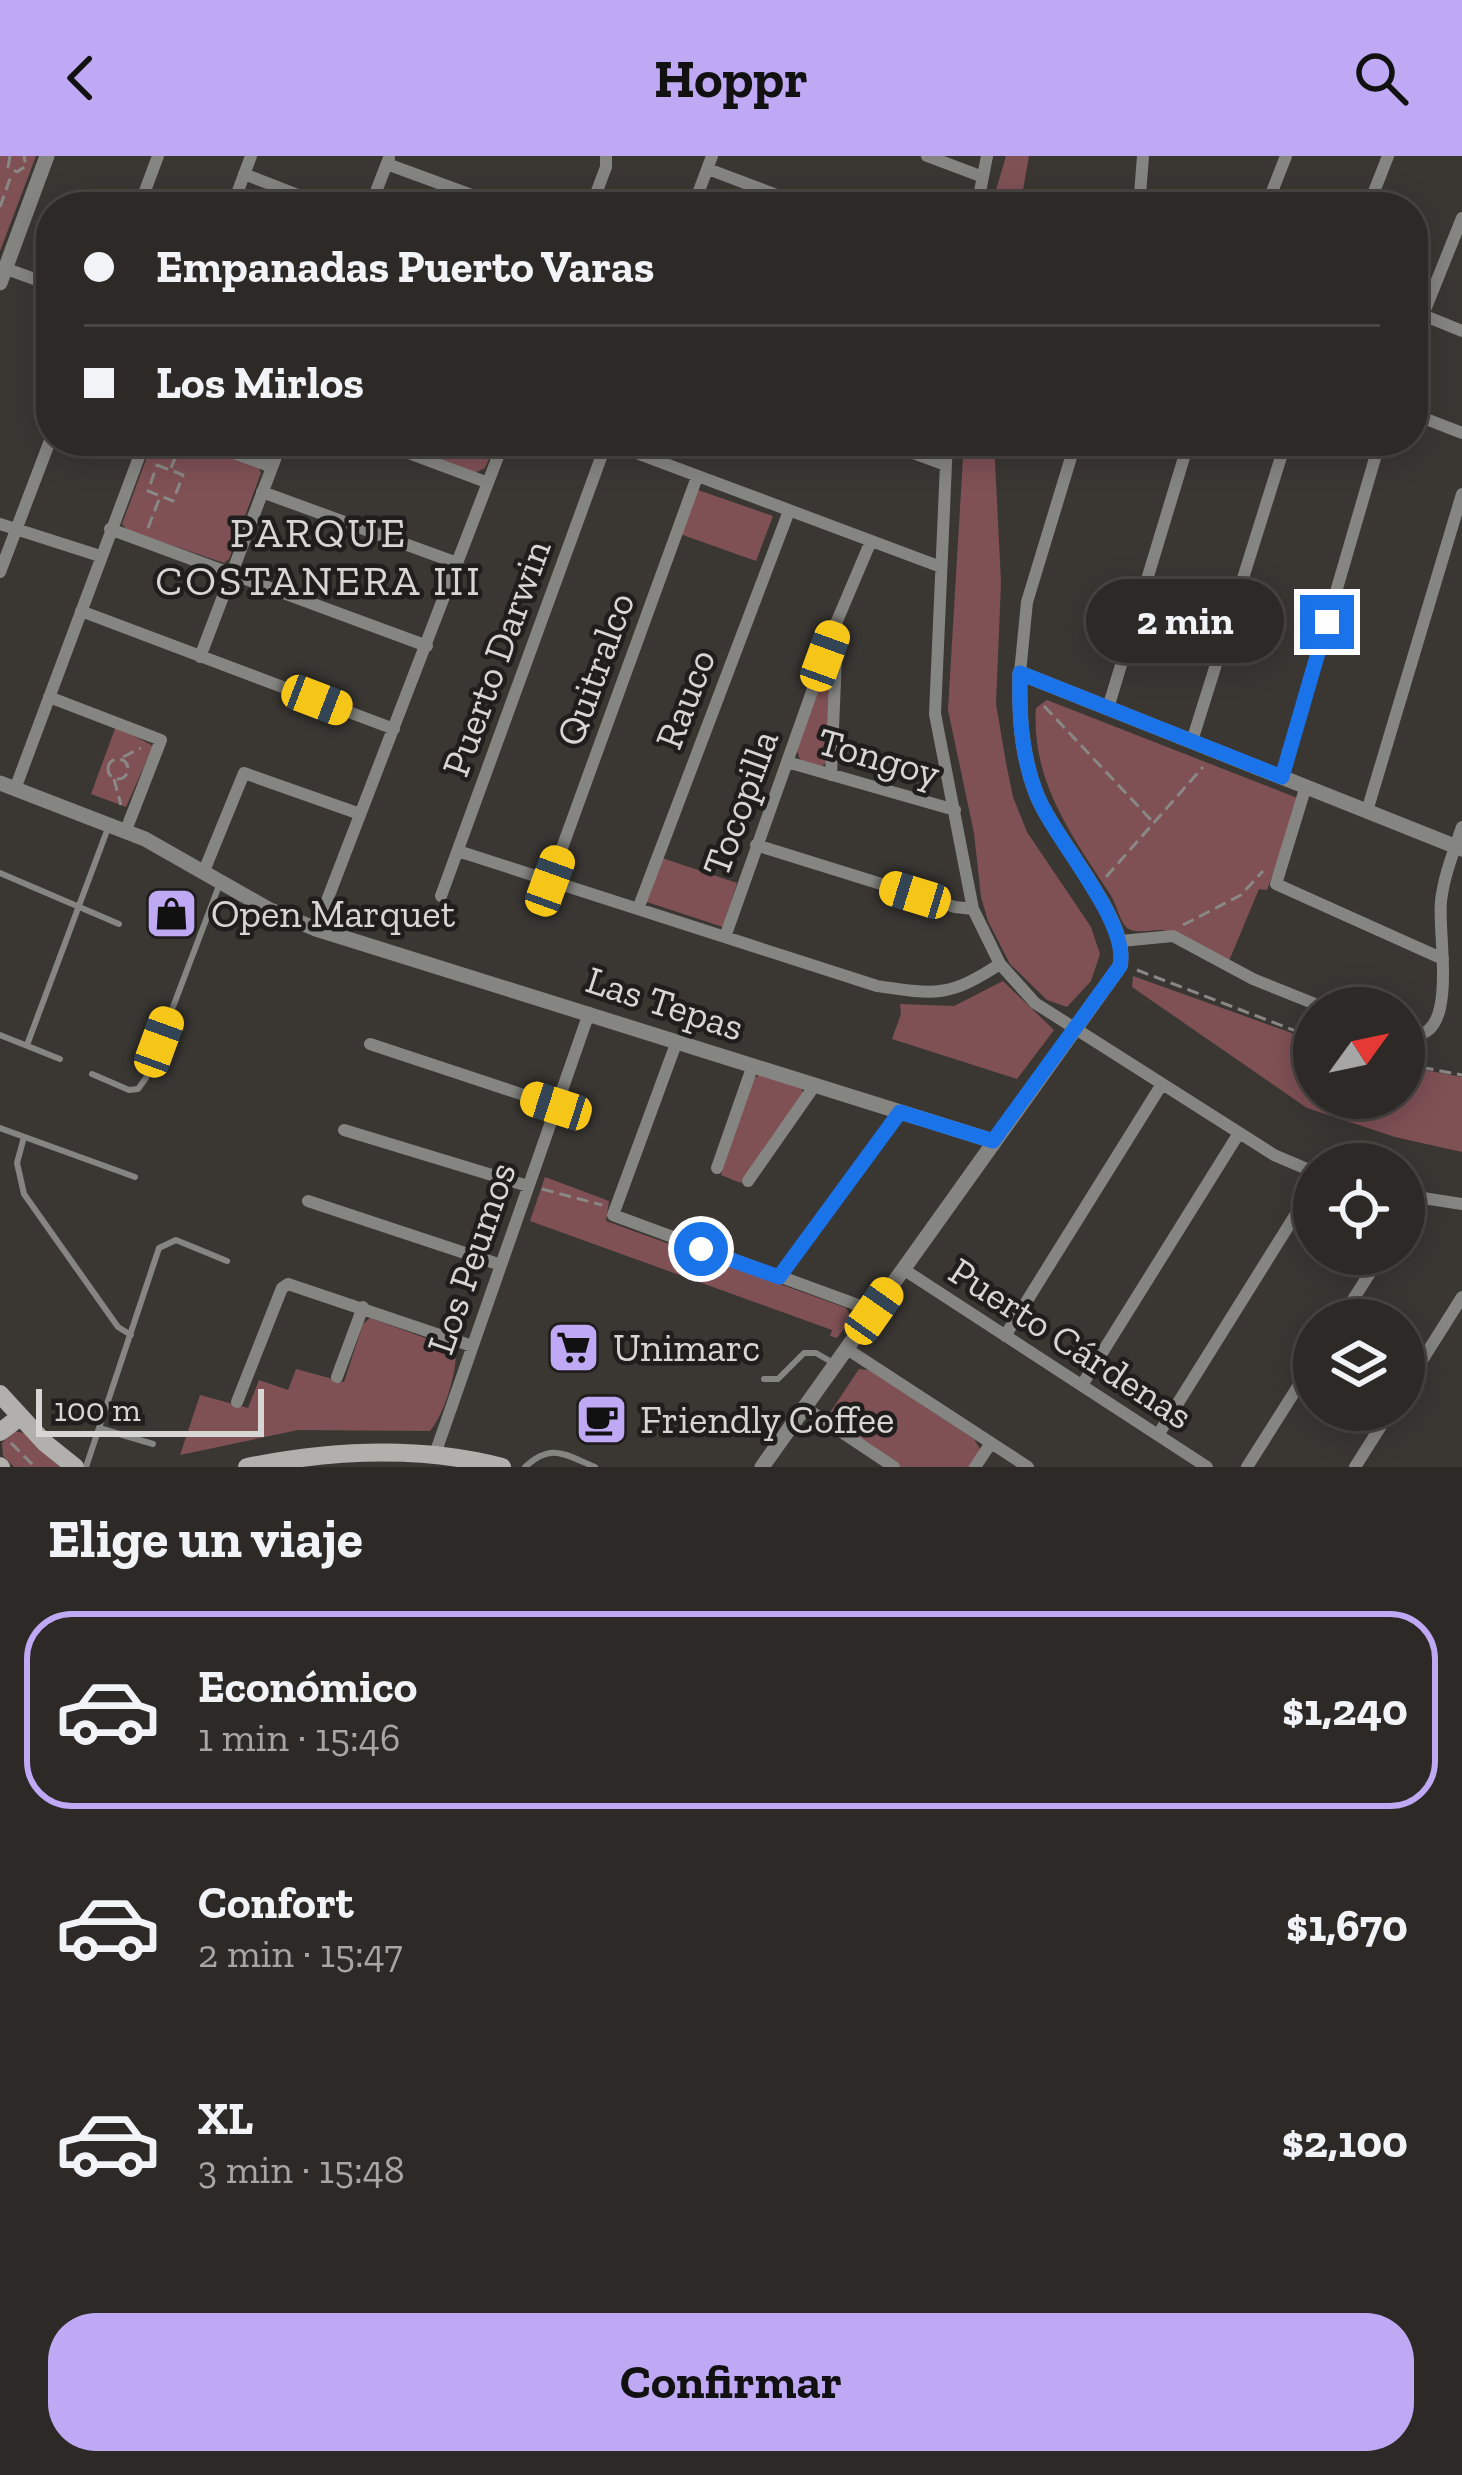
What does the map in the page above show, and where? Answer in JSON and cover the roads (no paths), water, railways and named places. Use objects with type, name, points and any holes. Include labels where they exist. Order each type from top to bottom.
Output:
[{"type":"main road","points":[[0,1394],[75,1467]]},
{"type":"main road","points":[[0,1432],[20,1418]]},
{"type":"main road","points":[[247,1467],[334,1454],[435,1454],[502,1467]]},
{"type":"street","points":[[36,281],[2,272],[47,156]]},
{"type":"street","points":[[145,192],[158,156]]},
{"type":"street","points":[[237,192],[251,156]]},
{"type":"street","points":[[596,192],[606,156]]},
{"type":"street","points":[[927,156],[983,177]]},
{"type":"street","points":[[980,192],[987,156]]},
{"type":"street","points":[[1143,192],[1143,157],[1156,156]]},
{"type":"street","points":[[1272,192],[1286,156]]},
{"type":"street","points":[[1374,192],[1388,156]]},
{"type":"street","points":[[376,192],[388,160],[467,192]]},
{"type":"street","points":[[699,192],[710,163],[775,192]]},
{"type":"street","points":[[244,174],[290,192]]},
{"type":"street","points":[[1428,291],[1462,218]]},
{"type":"street","points":[[1428,317],[1462,331]]},
{"type":"street","points":[[1428,420],[1462,433]]},
{"type":"street","points":[[0,572],[44,456]]},
{"type":"street","points":[[8,786],[50,697],[139,456]]},
{"type":"street","points":[[242,456],[272,467]]},
{"type":"street","points":[[200,657],[276,456]]},
{"type":"street","points":[[417,456],[487,482]]},
{"type":"street","points":[[316,929],[498,456]]},
{"type":"street","name":"Puerto Darwin","points":[[441,896],[602,456]]},
{"type":"street","points":[[644,456],[941,567]]},
{"type":"street","points":[[922,456],[946,465]]},
{"type":"street","points":[[946,456],[934,705],[973,909],[1000,964],[1036,1003],[1075,1030],[1239,1133],[1293,1161]]},
{"type":"street","points":[[762,1467],[1120,966],[1121,941],[1110,916],[1052,828],[1034,788],[1021,730],[1020,673],[1027,602],[1071,456]]},
{"type":"street","points":[[1108,708],[1184,456]]},
{"type":"street","points":[[1192,741],[1281,456]]},
{"type":"street","points":[[1282,777],[1376,456]]},
{"type":"street","name":"Quitralco","points":[[550,881],[697,477]]},
{"type":"street","points":[[262,492],[457,563]]},
{"type":"street","points":[[1366,811],[1462,494]]},
{"type":"street","name":"Rauco","points":[[638,909],[789,511]]},
{"type":"street","points":[[0,524],[100,556]]},
{"type":"street","points":[[110,529],[427,646]]},
{"type":"street","name":"Tocopilla","points":[[725,937],[837,621],[871,541]]},
{"type":"street","points":[[80,611],[394,729]]},
{"type":"street","name":"Tocopilla","points":[[831,775],[837,621]]},
{"type":"street","points":[[1020,673],[1459,847]]},
{"type":"street","points":[[50,697],[160,738],[118,827]]},
{"type":"street","name":"Tongoy","points":[[787,762],[955,810]]},
{"type":"street","points":[[204,872],[244,772],[360,814]]},
{"type":"street","name":"Las Tepas","points":[[8,786],[118,827],[270,910],[316,929],[993,1141]]},
{"type":"street","points":[[1306,787],[1275,879],[1280,887],[1443,959]]},
{"type":"street","points":[[1425,1034],[1433,1031],[1444,1004],[1441,902],[1462,827]]},
{"type":"street","points":[[756,845],[973,909]]},
{"type":"street","points":[[458,851],[878,986],[949,992],[1000,964]]},
{"type":"street","points":[[1121,941],[1166,934],[1293,995]]},
{"type":"street","name":"Los Peumos","points":[[435,1454],[589,1013]]},
{"type":"street","points":[[677,1041],[612,1211],[624,1221],[874,1311]]},
{"type":"street","points":[[370,1044],[556,1106]]},
{"type":"street","points":[[717,1168],[753,1065]]},
{"type":"street","points":[[1005,1336],[1162,1084]]},
{"type":"street","points":[[748,1180],[815,1085]]},
{"type":"street","points":[[779,1277],[900,1112]]},
{"type":"street","points":[[344,1130],[528,1186]]},
{"type":"street","points":[[1082,1385],[1239,1133]]},
{"type":"street","points":[[1425,1199],[1462,1204]]},
{"type":"street","points":[[308,1201],[501,1265]]},
{"type":"street","points":[[1158,1435],[1293,1219]]},
{"type":"street","name":"Puerto Cárdenas","points":[[903,1269],[1207,1467]]},
{"type":"street","points":[[237,1402],[287,1284],[472,1346]]},
{"type":"street","points":[[1425,1356],[1462,1297]]},
{"type":"street","points":[[337,1377],[363,1306]]},
{"type":"street","points":[[847,1349],[1028,1467]]},
{"type":"street","points":[[1246,1467],[1293,1394]]},
{"type":"street","points":[[805,1407],[894,1467]]},
{"type":"street","points":[[1355,1467],[1378,1431]]},
{"type":"street","points":[[975,1467],[991,1444]]},
{"type":"lane","points":[[27,1045],[77,908],[118,827]]},
{"type":"lane","points":[[0,872],[119,924]]},
{"type":"lane","points":[[92,1074],[129,1090],[138,1089],[146,1078],[220,881]]},
{"type":"lane","points":[[0,1035],[60,1059]]},
{"type":"lane","points":[[0,1127],[135,1178]]},
{"type":"lane","points":[[24,1137],[17,1163],[30,1206],[118,1327],[130,1335]]},
{"type":"lane","points":[[86,1467],[164,1243],[176,1240],[227,1261]]},
{"type":"lane","points":[[764,1378],[778,1379],[804,1353],[816,1353],[836,1364]]},
{"type":"lane","points":[[100,1428],[153,1444]]},
{"type":"lane","points":[[525,1467],[542,1454],[554,1452],[595,1467]]},
{"type":"place","name":"Open Marquet","points":[[172,913]]},
{"type":"place","name":"Unimarc","points":[[574,1347]]},
{"type":"place","name":"Friendly Coffee","points":[[601,1419]]},
{"type":"district","name":"PARQUE COSTANERA III","points":[[319,556]]}]
